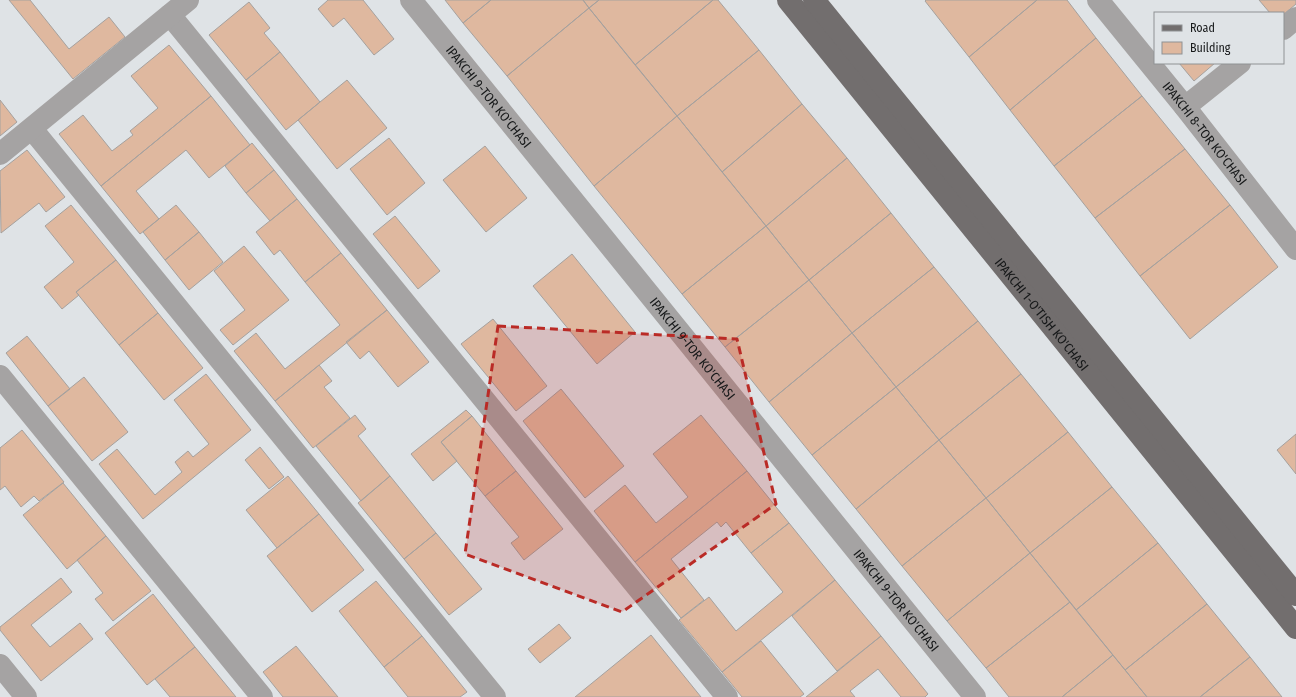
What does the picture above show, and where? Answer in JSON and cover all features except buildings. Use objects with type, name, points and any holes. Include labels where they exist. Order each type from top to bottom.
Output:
[{"type":"main road","name":"IPAKCHI 1-O'TISH KO'CHASI","points":[[788,0],[1296,628]]},
{"type":"main road","name":"IPAKCHI 1-O'TISH KO'CHASI","points":[[814,0],[1296,595]]},
{"type":"street","points":[[0,154],[188,0]]},
{"type":"street","name":"IPAKCHI 9-TOR KO'CHASI","points":[[411,0],[975,697]]},
{"type":"street","name":"IPAKCHI 8-TOR KO'CHASI","points":[[1098,0],[1185,107],[1296,249]]},
{"type":"street","points":[[170,15],[727,697]]},
{"type":"street","points":[[1284,28],[1296,18]]},
{"type":"street","points":[[1185,107],[1239,64]]},
{"type":"street","points":[[32,128],[495,697]]},
{"type":"street","points":[[0,376],[262,697]]},
{"type":"street","points":[[0,665],[26,697]]},
{"type":"highlighted area","points":[[498,326],[737,339],[776,504],[622,612],[465,554]]}]
